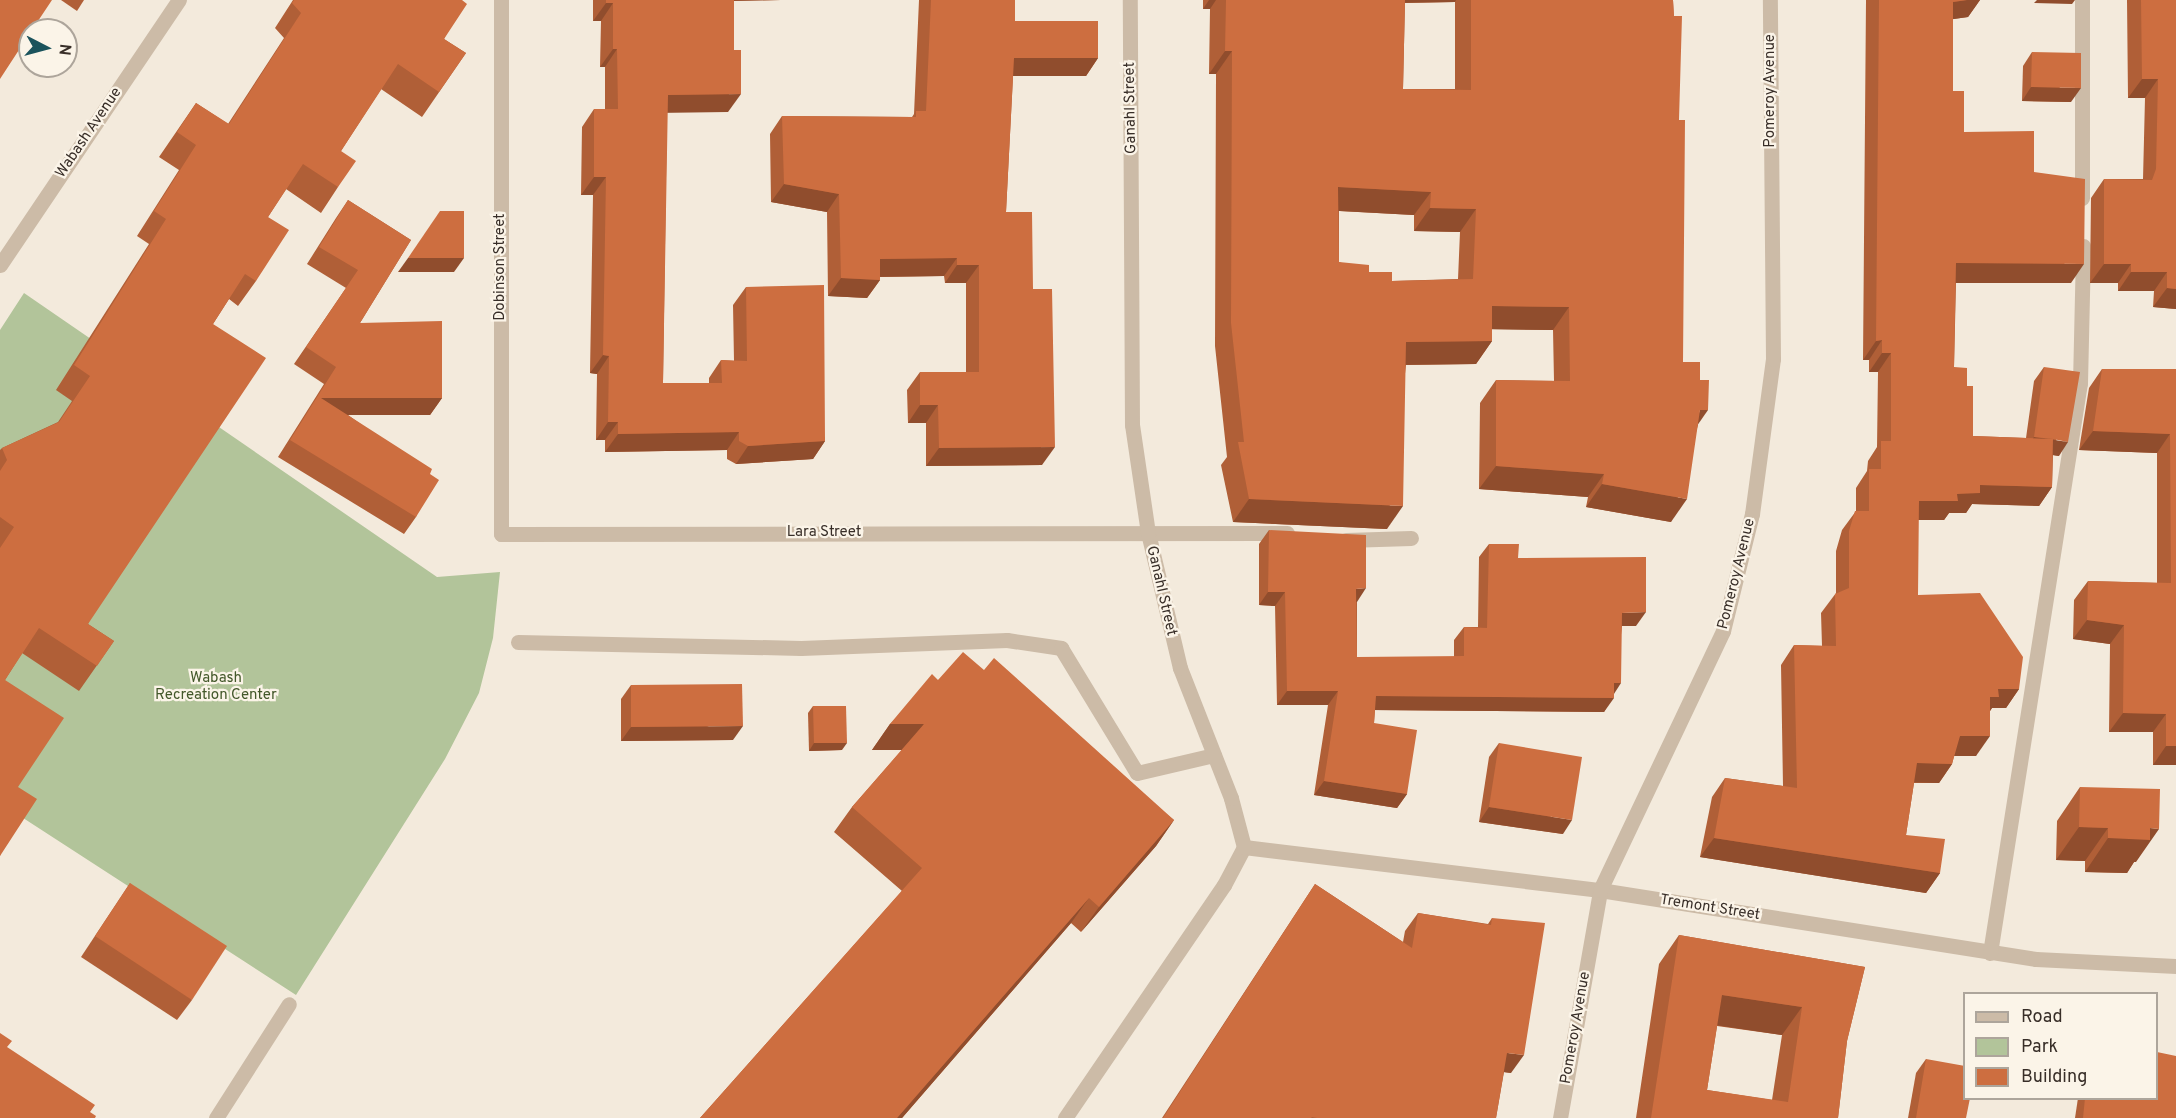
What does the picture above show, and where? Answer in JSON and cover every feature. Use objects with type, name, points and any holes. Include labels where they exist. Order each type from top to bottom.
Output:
[{"type":"street","name":"Wabash Avenue","points":[[0,265],[179,0]]},
{"type":"street","name":"Dobinson Street","points":[[501,0],[501,534]]},
{"type":"street","name":"Ganahl Street","points":[[1130,0],[1132,425],[1148,533],[1180,668],[1214,755],[1244,848]]},
{"type":"street","name":"Pomeroy Avenue","points":[[1560,1118],[1600,890],[1723,631],[1752,514],[1773,359],[1770,0]]},
{"type":"street","points":[[1990,953],[2080,383],[2083,223],[2082,0]]},
{"type":"street","name":"Lara Street","points":[[501,534],[1301,534]]},
{"type":"street","points":[[1328,537],[1411,538]]},
{"type":"street","points":[[518,642],[801,648],[1007,640],[1061,648],[1137,773],[1214,755]]},
{"type":"street","name":"Tremont Street","points":[[1244,848],[1600,890],[1990,953],[2176,966]]},
{"type":"street","points":[[1065,1118],[1224,885],[1244,848]]},
{"type":"street","points":[[216,1118],[290,1004]]},
{"type":"green space","name":"Wabash Recreation Center","points":[[24,293],[437,577],[500,572],[493,638],[479,693],[445,759],[296,995],[0,803],[0,330]]},
{"type":"building","points":[[0,0],[52,0],[40,18],[18,18],[18,51],[0,79]]},
{"type":"building","points":[[294,0],[462,0],[467,4],[444,39],[466,53],[439,92],[398,64],[341,151],[356,161],[338,187],[303,164],[268,217],[289,230],[256,281],[245,274],[213,324],[266,358],[88,624],[114,641],[97,666],[39,628],[5,680],[64,718],[18,787],[37,799],[0,856],[0,548],[14,527],[0,517],[0,471],[7,460],[2,448],[59,422],[90,376],[74,365],[166,219],[154,211],[196,145],[177,132],[196,103],[229,124],[301,13],[292,3]]},
{"type":"building","points":[[606,0],[734,0],[734,50],[741,50],[741,94],[668,95],[663,383],[722,383],[721,360],[747,361],[746,287],[824,285],[825,441],[748,446],[739,441],[739,432],[618,434],[618,422],[608,422],[609,356],[603,355],[606,177],[594,177],[594,109],[618,109],[617,49],[613,49],[613,3],[606,3]]},
{"type":"building","points":[[931,0],[1015,0],[1015,21],[1098,21],[1098,58],[1014,58],[1006,212],[1032,212],[1033,289],[1052,289],[1055,447],[939,448],[938,405],[920,405],[920,372],[979,372],[979,265],[957,265],[957,258],[880,259],[880,280],[841,278],[839,194],[784,184],[782,116],[916,117],[916,111],[926,111]]},
{"type":"building","points":[[1226,0],[1405,0],[1403,89],[1471,90],[1471,0],[1673,0],[1674,16],[1682,16],[1679,120],[1685,120],[1683,362],[1700,362],[1700,380],[1709,380],[1708,410],[1700,410],[1687,499],[1602,484],[1604,474],[1496,466],[1496,380],[1570,381],[1569,307],[1492,306],[1492,341],[1406,342],[1403,506],[1249,499],[1238,442],[1244,442],[1231,323],[1232,51],[1225,51]],"holes":[[[1338,187],[1431,192],[1430,208],[1476,209],[1473,279],[1392,281],[1392,272],[1369,272],[1369,265],[1339,262]]]},
{"type":"building","points":[[1879,0],[1967,0],[1953,2],[1953,91],[1964,91],[1964,132],[2034,131],[2034,172],[2085,179],[2084,264],[1956,263],[1954,367],[1967,368],[1967,386],[1973,386],[1973,436],[2053,439],[2052,487],[1980,485],[1980,493],[1957,494],[1958,501],[1919,501],[1918,595],[1980,593],[2023,657],[2019,689],[1998,689],[1999,697],[1990,697],[1990,736],[1960,736],[1952,764],[1917,763],[1906,835],[1945,839],[1940,873],[1714,838],[1725,778],[1797,788],[1794,645],[1836,646],[1835,594],[1849,588],[1849,531],[1855,511],[1869,511],[1869,469],[1881,469],[1881,441],[1891,441],[1891,353],[1882,353],[1882,340],[1876,341]]},
{"type":"building","points":[[2141,0],[2176,0],[2176,289],[2167,288],[2167,272],[2131,272],[2131,264],[2104,264],[2104,179],[2152,180],[2156,169],[2158,79],[2142,79]]},
{"type":"building","points":[[2032,52],[2081,53],[2081,88],[2031,87]]},
{"type":"building","points":[[348,200],[411,240],[360,323],[442,321],[442,398],[321,398],[432,469],[430,474],[439,480],[416,517],[290,440],[336,367],[306,347],[358,270],[319,247]]},
{"type":"building","points":[[440,211],[464,211],[464,258],[408,258]]},
{"type":"building","points":[[2044,367],[2080,372],[2068,442],[2034,437]]},
{"type":"building","points":[[2102,369],[2176,369],[2176,746],[2166,746],[2166,714],[2123,713],[2124,625],[2087,620],[2088,581],[2171,583],[2170,434],[2093,431]]},
{"type":"building","points":[[1269,530],[1366,535],[1366,588],[1356,589],[1357,657],[1464,656],[1464,627],[1487,628],[1489,544],[1519,544],[1518,558],[1646,557],[1646,612],[1622,613],[1621,683],[1614,683],[1614,698],[1376,696],[1374,723],[1417,730],[1407,794],[1324,781],[1338,691],[1287,691],[1285,592],[1268,592]]},
{"type":"building","points":[[963,652],[984,670],[994,658],[1174,820],[1099,907],[1089,898],[897,1118],[700,1118],[922,868],[852,807],[924,724],[890,724],[932,674],[938,680]]},
{"type":"building","points":[[742,684],[743,726],[631,727],[631,685]]},
{"type":"building","points":[[813,706],[846,706],[847,743],[814,743]]},
{"type":"building","points":[[1499,743],[1582,757],[1572,820],[1489,807]]},
{"type":"building","points":[[2080,787],[2160,789],[2159,829],[2150,828],[2150,840],[2108,838],[2108,828],[2079,827]]},
{"type":"building","points":[[130,883],[227,946],[192,1000],[95,936]]},
{"type":"building","points":[[1315,884],[1412,948],[1418,913],[1491,925],[1492,918],[1545,923],[1524,1055],[1507,1053],[1496,1118],[1163,1118]]},
{"type":"building","points":[[1679,935],[1865,967],[1847,1041],[1838,1118],[1651,1118]],"holes":[[[1722,995],[1802,1007],[1788,1102],[1707,1090]]]},
{"type":"building","points":[[0,1033],[12,1041],[7,1047],[95,1105],[90,1112],[96,1116],[95,1118],[0,1118]]},
{"type":"building","points":[[2158,1052],[2176,1056],[2176,1118],[2083,1118],[2085,1100],[2158,1100]]},
{"type":"building","points":[[1926,1059],[1963,1066],[1963,1100],[1970,1100],[1966,1118],[1916,1118]]}]
